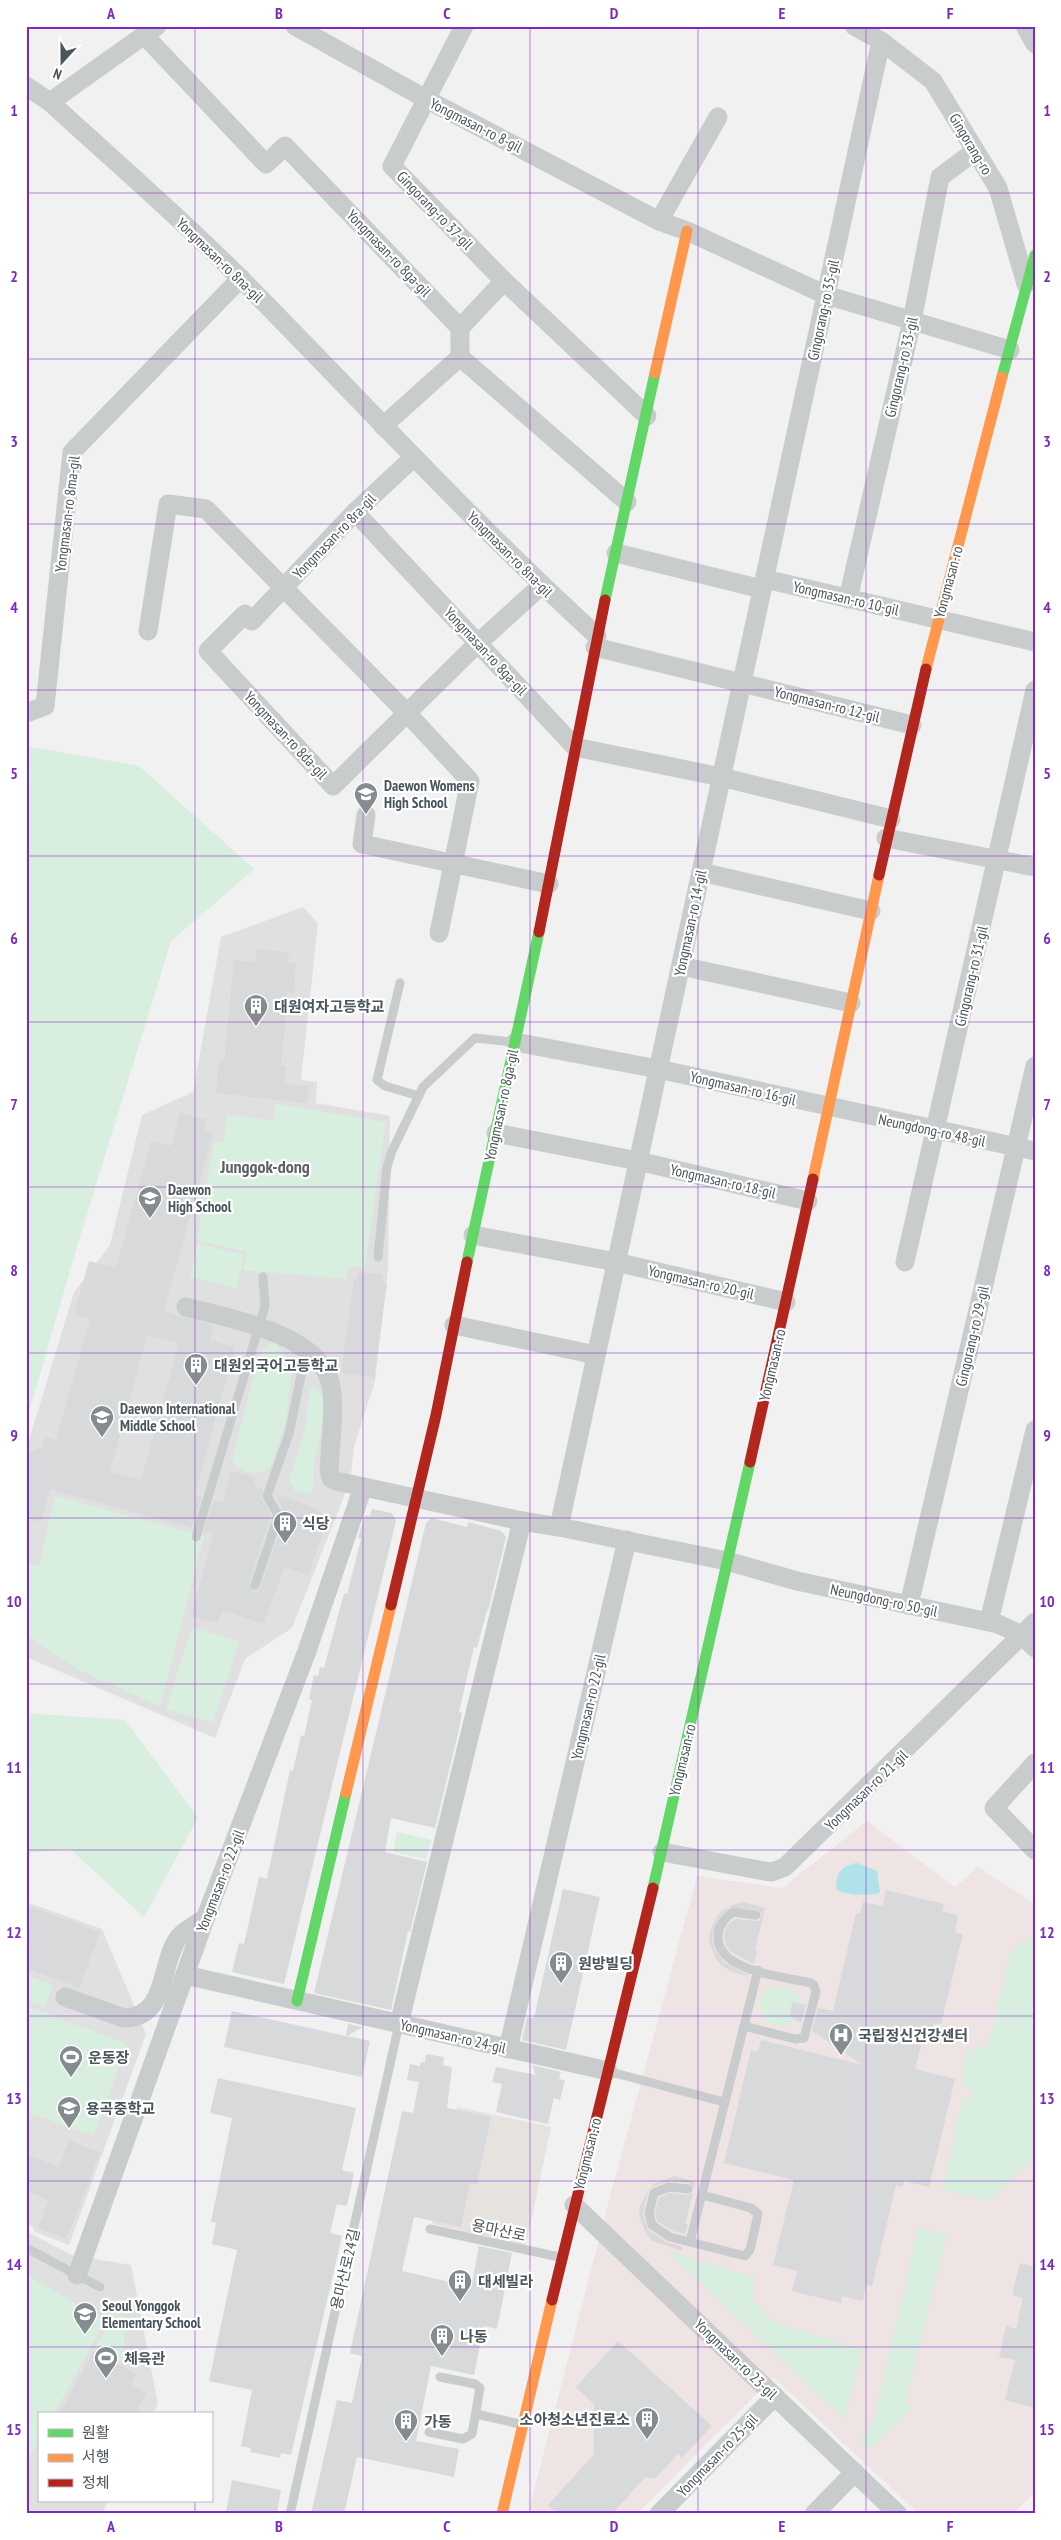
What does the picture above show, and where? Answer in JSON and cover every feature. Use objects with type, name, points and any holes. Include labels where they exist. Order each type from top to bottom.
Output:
[{"type":"main road","name":"Yongmasan-ro 8ga-gil","points":[[418,1498],[549,884],[574,747],[596,642],[687,231]]},
{"type":"main road","name":"Yongmasan-ro","points":[[502,2514],[574,2205],[662,1852],[786,1302],[912,725],[937,620],[1010,350],[1031,294],[1035,255]]},
{"type":"main road","points":[[298,2001],[418,1498]]},
{"type":"street","name":"Yongmasan-ro 8-gil","points":[[295,26],[426,100],[659,220],[826,295],[1010,350]]},
{"type":"street","name":"Gingorang-ro 37-gil","points":[[464,26],[392,166],[504,281],[647,416]]},
{"type":"street","name":"Gingorang-ro","points":[[854,26],[881,41],[933,82],[998,188],[1031,294]]},
{"type":"street","points":[[1025,26],[1035,44]]},
{"type":"street","points":[[50,102],[151,31]]},
{"type":"street","name":"Yongmasan-ro 8ga-gil","points":[[151,31],[266,164],[285,146],[460,328]]},
{"type":"street","name":"Gingorang-ro 35-gil","points":[[763,584],[881,41]]},
{"type":"street","name":"Yongmasan-ro 8na-gil","points":[[26,87],[50,102],[241,278],[414,458],[596,642]]},
{"type":"street","points":[[659,220],[718,117]]},
{"type":"street","name":"Gingorang-ro 33-gil","points":[[848,599],[912,321],[940,177],[975,151]]},
{"type":"street","name":"Yongmasan-ro 8ma-gil","points":[[26,713],[45,706],[72,452],[241,278]]},
{"type":"street","points":[[383,426],[460,357],[460,328],[504,281]]},
{"type":"street","points":[[460,357],[627,502]]},
{"type":"street","name":"Yongmasan-ro 8ra-gil","points":[[148,631],[168,504],[206,509],[285,588],[355,512],[414,458]]},
{"type":"street","name":"Yongmasan-ro 8ga-gil","points":[[355,512],[574,747]]},
{"type":"street","name":"Yongmasan-ro 10-gil","points":[[616,553],[763,584],[848,599],[1035,642]]},
{"type":"street","points":[[722,777],[763,584]]},
{"type":"street","name":"Yongmasan-ro 8da-gil","points":[[285,588],[252,621],[245,614],[208,651],[333,786],[478,643],[542,586]]},
{"type":"street","points":[[285,588],[407,713],[470,781],[439,933]]},
{"type":"street","name":"Yongmasan-ro 12-gil","points":[[596,642],[742,682],[912,725]]},
{"type":"street","name":"Gingorang-ro 31-gil","points":[[905,1262],[1035,690]]},
{"type":"street","points":[[574,747],[722,777],[890,819]]},
{"type":"street","name":"Yongmasan-ro 14-gil","points":[[658,1069],[722,777]]},
{"type":"street","points":[[366,815],[362,844],[549,884]]},
{"type":"street","points":[[886,838],[1035,867]]},
{"type":"street","points":[[701,872],[871,912]]},
{"type":"street","points":[[681,966],[851,1003]]},
{"type":"street","name":"Yongmasan-ro 16-gil","points":[[514,1042],[658,1069],[828,1108]]},
{"type":"street","name":"Gingorang-ro 29-gil","points":[[909,1605],[1026,1149],[1035,1066]]},
{"type":"street","points":[[559,1526],[658,1069]]},
{"type":"street","name":"Neungdong-ro 48-gil","points":[[828,1108],[1026,1149]]},
{"type":"street","points":[[1026,1149],[1035,1130]]},
{"type":"street","name":"Yongmasan-ro 18-gil","points":[[496,1132],[638,1161],[808,1201]]},
{"type":"street","name":"Yongmasan-ro 20-gil","points":[[473,1235],[616,1262],[786,1302]]},
{"type":"street","points":[[186,1307],[259,1327],[285,1338],[306,1350],[317,1360],[330,1382],[329,1471],[331,1478],[363,1487],[522,1521],[559,1526],[728,1561]]},
{"type":"street","points":[[454,1326],[596,1355]]},
{"type":"street","points":[[989,1622],[1029,1479],[1035,1430]]},
{"type":"street","name":"Yongmasan-ro 22-gil","points":[[77,2275],[205,1920],[308,1651],[363,1487]]},
{"type":"street","points":[[399,2024],[522,1521]]},
{"type":"street","name":"Yongmasan-ro 22-gil","points":[[508,2049],[627,1540]]},
{"type":"street","name":"Neungdong-ro 50-gil","points":[[728,1561],[797,1581],[989,1622],[1030,1635]]},
{"type":"street","name":"Yongmasan-ro 21-gil","points":[[662,1852],[772,1872],[786,1867],[1030,1635]]},
{"type":"street","points":[[1035,1763],[994,1808],[1035,1850]]},
{"type":"street","points":[[65,1997],[124,2018],[146,2012],[156,2000],[180,1936],[205,1920]]},
{"type":"street","points":[[185,1975],[298,2001]]},
{"type":"street","name":"Yongmasan-ro 24-gil","points":[[298,2001],[608,2071]]},
{"type":"street","name":"Yongmasan-ro 23-gil","points":[[574,2205],[898,2514]]},
{"type":"street","name":"Yongmasan-ro 25-gil","points":[[659,2514],[775,2396]]},
{"type":"street","points":[[814,2514],[855,2472]]},
{"type":"lane","points":[[400,983],[377,1080],[385,1086],[419,1096]]},
{"type":"lane","points":[[378,1257],[389,1159],[426,1082],[475,1038],[514,1042]]},
{"type":"lane","points":[[196,1536],[259,1327],[265,1300],[263,1276]]},
{"type":"lane","points":[[255,1585],[277,1520],[277,1513],[267,1496],[283,1454],[306,1350]]},
{"type":"lane","points":[[744,2026],[795,2039],[804,2038],[816,1992],[814,1985],[811,1983],[736,1964],[726,1958],[721,1951],[718,1936],[724,1920],[733,1912],[756,1915]]},
{"type":"lane","points":[[690,2242],[758,1970]]},
{"type":"lane","name":"용마산로24길","points":[[290,2514],[399,2024]]},
{"type":"lane","points":[[608,2071],[724,2102]]},
{"type":"lane","points":[[688,2189],[676,2186],[657,2190],[652,2198],[649,2213],[652,2226],[657,2231],[690,2242],[745,2256],[750,2250],[758,2214],[751,2208],[702,2195]]},
{"type":"lane","name":"용마산로","points":[[430,2229],[562,2257]]},
{"type":"lane","points":[[26,2248],[100,2287]]},
{"type":"lane","points":[[429,2432],[468,2438],[472,2434],[476,2414],[480,2390],[478,2385],[440,2377]]},
{"type":"lane","points":[[476,2414],[523,2424]]},
{"type":"shaded area","points":[[303,907],[318,923],[301,1080],[317,1082],[316,1103],[390,1116],[388,1269],[375,1381],[354,1447],[351,1474],[345,1494],[292,1628],[245,1659],[215,1738],[26,1657],[26,1450],[74,1292],[110,1245],[142,1115],[193,1092],[221,937]]},
{"type":"shaded area","name":"국립정신건강센터","points":[[867,1821],[955,1887],[978,1867],[1035,1904],[1035,2492],[1013,2514],[919,2514],[773,2377],[637,2514],[528,2514],[607,2208],[697,1876],[782,1888]]},
{"type":"shaded area","name":"용곡중학교","points":[[26,1902],[102,1929],[146,2034],[69,2245],[35,2232],[32,2226],[26,2223]]},
{"type":"shaded area","points":[[457,2107],[551,2127],[526,2245],[432,2224]]},
{"type":"shaded area","name":"Seoul Yonggok Elementary School","points":[[26,2231],[72,2255],[131,2265],[158,2404],[154,2412],[38,2412],[38,2502],[108,2502],[102,2514],[26,2514]]},
{"type":"green space","points":[[26,746],[139,766],[254,869],[171,941],[76,1250],[26,1423]]},
{"type":"green space","points":[[276,1104],[386,1122],[365,1268],[348,1266],[347,1279],[243,1270],[247,1252],[197,1240],[214,1141],[224,1142],[227,1114],[273,1121]]},
{"type":"green space","points":[[198,1244],[244,1255],[236,1288],[190,1277]]},
{"type":"green space","points":[[272,1343],[293,1364],[286,1420],[271,1466],[267,1470],[257,1473],[245,1471],[232,1461],[259,1355]]},
{"type":"green space","points":[[314,1386],[324,1400],[325,1409],[314,1466],[313,1489],[309,1493],[295,1491],[289,1480],[306,1425],[309,1391]]},
{"type":"green space","points":[[55,1496],[204,1536],[160,1706],[81,1671],[26,1635],[26,1563],[39,1566]]},
{"type":"green space","points":[[192,1627],[239,1642],[213,1723],[166,1709]]},
{"type":"green space","points":[[26,1713],[125,1720],[198,1818],[144,1917],[70,1849],[26,1853]]},
{"type":"green space","points":[[397,1832],[431,1840],[426,1859],[393,1852]]},
{"type":"green space","points":[[1035,1936],[1035,2156],[988,2201],[942,2190],[963,2097],[970,2100],[973,2090],[962,2087],[967,2049],[975,2052],[978,2045],[988,2048],[1010,1954],[1023,1940]]},
{"type":"green space","points":[[26,1975],[53,1985],[45,2006],[26,1999]]},
{"type":"green space","points":[[780,1986],[794,1992],[800,2006],[794,2020],[780,2026],[766,2020],[760,2006],[766,1992]]},
{"type":"green space","name":"운동장","points":[[26,2006],[127,2044],[94,2136],[26,2112]]},
{"type":"green space","points":[[918,2228],[947,2234],[905,2404],[913,2409],[868,2450],[859,2443],[868,2430],[876,2412]]},
{"type":"green space","points":[[667,2251],[754,2277],[753,2300],[771,2320],[783,2326],[864,2349],[844,2419]]},
{"type":"green space","points":[[26,2275],[106,2320],[55,2412],[38,2412],[38,2442],[26,2463]]},
{"type":"green space","points":[[116,2313],[123,2317],[125,2363],[96,2347]]},
{"type":"water","points":[[857,1863],[877,1871],[880,1892],[858,1895],[836,1889],[840,1871],[847,1866]]},
{"type":"building","name":"대원여자고등학교","points":[[256,949],[289,952],[288,962],[296,963],[294,993],[288,992],[281,1065],[286,1066],[284,1084],[309,1086],[307,1103],[216,1093],[219,1061],[224,1062],[234,960],[255,962]]},
{"type":"building","points":[[180,1113],[207,1120],[204,1130],[213,1132],[164,1311],[214,1326],[210,1340],[235,1347],[195,1495],[202,1497],[192,1528],[50,1489],[41,1522],[26,1518],[26,1464],[30,1452],[42,1447],[45,1437],[56,1440],[90,1319],[74,1315],[89,1261],[116,1268],[151,1141],[171,1146]],"holes":[[[147,1335],[179,1343],[141,1480],[110,1472]]]},
{"type":"building","points":[[358,1272],[383,1275],[382,1282],[387,1283],[374,1378],[341,1373],[354,1279],[356,1279]]},
{"type":"building","points":[[231,1471],[255,1477],[253,1485],[263,1489],[261,1497],[271,1515],[249,1583],[253,1591],[257,1591],[261,1587],[283,1522],[283,1510],[275,1493],[317,1509],[327,1521],[308,1575],[285,1567],[263,1624],[226,1611],[222,1611],[218,1623],[191,1616],[214,1533],[204,1531],[214,1500],[223,1502]]},
{"type":"building","points":[[372,1509],[392,1513],[396,1521],[284,1984],[232,1972],[239,1943],[244,1944],[259,1877],[267,1879],[290,1770],[293,1771],[301,1735],[304,1736],[312,1700],[309,1699],[314,1675],[318,1676],[320,1667],[324,1668],[344,1593],[347,1594],[361,1539],[358,1538],[360,1531],[365,1515],[370,1516]]},
{"type":"building","points":[[431,1518],[467,1527],[468,1522],[501,1531],[506,1537],[488,1611],[477,1648],[474,1647],[459,1712],[462,1713],[458,1734],[435,1828],[391,1818],[385,1852],[427,1862],[410,1932],[408,1931],[391,2010],[314,1993],[426,1523]]},
{"type":"building","name":"원방빌딩","points":[[563,1889],[600,1897],[566,2050],[522,2040],[527,2017],[534,2018]]},
{"type":"building","points":[[886,1890],[944,1904],[942,1911],[958,1915],[955,1932],[963,1934],[941,2024],[934,2023],[930,2040],[923,2038],[915,2069],[955,2079],[929,2187],[904,2181],[903,2187],[896,2185],[872,2286],[866,2285],[863,2301],[842,2296],[841,2303],[792,2291],[797,2271],[773,2265],[794,2180],[724,2163],[751,2050],[758,2052],[761,2040],[863,2065],[812,2031],[818,2008],[833,2011],[856,1913],[860,1914],[863,1902],[883,1906]]},
{"type":"building","points":[[744,1902],[765,1908],[755,1950],[757,1950],[754,1964],[733,1953],[726,1946],[724,1934],[727,1926],[735,1919],[759,1921],[762,1915],[759,1910],[729,1907],[717,1920],[712,1938],[715,1950],[724,1962],[750,1976],[735,1973],[722,1966],[716,1959],[709,1941],[710,1932],[717,1916],[724,1909],[735,1904]]},
{"type":"building","points":[[26,1905],[100,1932],[80,1988],[26,1968]]},
{"type":"building","points":[[792,2002],[806,2005],[801,2023],[790,2016]]},
{"type":"building","points":[[232,2011],[346,2036],[348,2024],[363,2027],[347,2036],[370,2041],[362,2077],[224,2047]]},
{"type":"building","points":[[426,2054],[444,2057],[443,2065],[452,2067],[447,2108],[491,2117],[477,2184],[470,2183],[461,2227],[414,2217],[402,2271],[471,2287],[479,2246],[512,2253],[497,2329],[484,2326],[474,2375],[431,2366],[416,2441],[459,2449],[454,2477],[357,2457],[344,2514],[311,2514],[337,2400],[352,2403],[362,2356],[350,2353],[402,2111],[413,2113],[419,2082],[407,2080],[410,2064],[420,2066],[421,2062],[425,2062]]},
{"type":"building","points":[[532,2065],[561,2072],[559,2079],[565,2080],[560,2100],[554,2098],[548,2124],[496,2112],[502,2084],[492,2082],[496,2067],[536,2075]]},
{"type":"building","points":[[218,2078],[356,2108],[342,2170],[354,2173],[347,2206],[337,2204],[330,2233],[342,2236],[291,2455],[281,2453],[280,2458],[250,2452],[251,2448],[241,2446],[252,2390],[209,2381],[237,2250],[212,2244],[216,2223],[211,2222],[232,2118],[210,2113]]},
{"type":"building","points":[[69,2140],[100,2153],[66,2239],[38,2228],[49,2200],[26,2191],[26,2154],[59,2167]]},
{"type":"building","points":[[675,2176],[695,2182],[694,2188],[689,2183],[670,2181],[652,2187],[648,2191],[643,2214],[648,2230],[667,2242],[683,2247],[682,2251],[653,2241],[646,2234],[639,2216],[640,2206],[648,2190],[654,2184]]},
{"type":"building","points":[[670,2193],[687,2195],[693,2193],[685,2224],[688,2225],[685,2234],[673,2231],[657,2221],[655,2213],[659,2198]]},
{"type":"building","points":[[1020,2263],[1035,2267],[1035,2408],[1005,2400],[1015,2360],[999,2357],[1006,2326],[1016,2329],[1023,2298],[1012,2295]]},
{"type":"building","name":"소아청소년진료소","points":[[618,2341],[712,2426],[682,2458],[678,2454],[655,2479],[645,2477],[612,2514],[558,2514],[548,2505],[594,2454],[594,2404],[576,2387]]},
{"type":"building","name":"체육관","points":[[94,2351],[136,2374],[131,2384],[146,2393],[136,2412],[60,2412]]},
{"type":"building","points":[[232,2480],[281,2490],[277,2514],[226,2512]]},
{"type":"traffic: fast","points":[[1002,377],[1035,255]]},
{"type":"traffic: fast","points":[[605,600],[655,373]]},
{"type":"traffic: fast","points":[[467,1262],[539,932]]},
{"type":"traffic: fast","points":[[653,1888],[750,1462]]},
{"type":"traffic: fast","points":[[297,2001],[346,1793]]},
{"type":"traffic: slow","points":[[655,373],[687,231]]},
{"type":"traffic: slow","points":[[926,669],[1002,377]]},
{"type":"traffic: slow","points":[[813,1179],[879,875]]},
{"type":"traffic: slow","points":[[346,1793],[391,1605]]},
{"type":"traffic: slow","points":[[502,2514],[552,2300]]},
{"type":"traffic: jam","points":[[539,932],[605,600]]},
{"type":"traffic: jam","points":[[879,875],[926,669]]},
{"type":"traffic: jam","points":[[750,1462],[813,1179]]},
{"type":"traffic: jam","points":[[391,1605],[436,1415],[467,1262]]},
{"type":"traffic: jam","points":[[552,2300],[653,1888]]},
{"type":"place","name":"Daewon Womens High School","points":[[366,815]]},
{"type":"place","name":"대원여자고등학교","points":[[256,1027]]},
{"type":"place","name":"Daewon High School","points":[[150,1219]]},
{"type":"place","name":"대원외국어고등학교","points":[[196,1386]]},
{"type":"place","name":"Daewon International Middle School","points":[[102,1438]]},
{"type":"place","name":"식당","points":[[285,1544]]},
{"type":"place","name":"원방빌딩","points":[[561,1984]]},
{"type":"place","name":"국립정신건강센터","points":[[841,2056]]},
{"type":"place","name":"운동장","points":[[71,2078]]},
{"type":"place","name":"용곡중학교","points":[[69,2129]]},
{"type":"place","name":"대세빌라","points":[[460,2302]]},
{"type":"place","name":"Seoul Yonggok Elementary School","points":[[85,2335]]},
{"type":"place","name":"나동","points":[[442,2357]]},
{"type":"place","name":"체육관","points":[[106,2379]]},
{"type":"place","name":"소아청소년진료소","points":[[647,2440]]},
{"type":"place","name":"가동","points":[[406,2442]]},
{"type":"district","name":"Junggok-dong","points":[[265,1166]]}]
